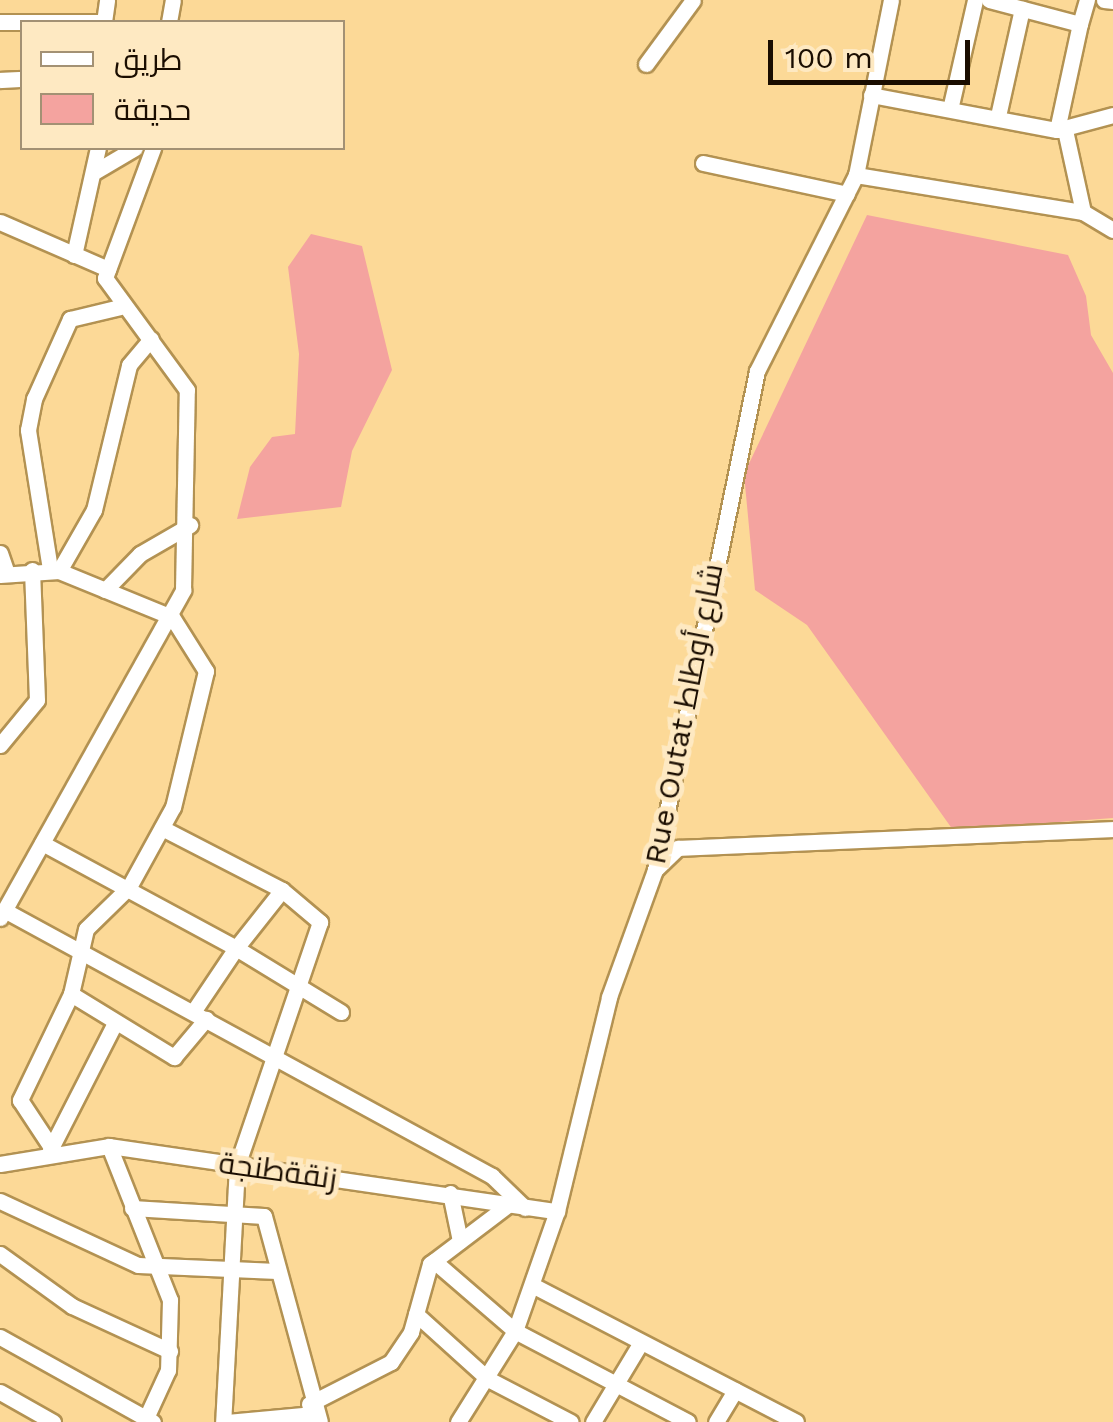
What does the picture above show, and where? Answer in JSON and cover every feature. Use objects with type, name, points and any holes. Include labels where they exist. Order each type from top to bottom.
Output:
[{"type":"street","points":[[646,64],[693,0]]},
{"type":"street","name":"Rue Outat شارع أوطاط","points":[[458,1422],[515,1331],[534,1286],[557,1211],[608,998],[655,870],[757,371],[856,175],[891,0]]},
{"type":"street","points":[[951,105],[975,0]]},
{"type":"street","points":[[989,0],[1080,24]]},
{"type":"street","points":[[1083,212],[1061,130],[1086,0]]},
{"type":"street","points":[[998,116],[1022,9]]},
{"type":"street","points":[[871,95],[951,105],[1061,130],[1113,115]]},
{"type":"street","points":[[74,255],[98,150]]},
{"type":"street","points":[[96,171],[131,150]]},
{"type":"street","points":[[151,150],[108,269],[108,291],[151,339],[187,390],[190,525],[172,617],[2,914],[272,1055],[492,1176],[516,1207],[434,1261],[416,1314],[379,1373],[314,1413],[225,1422],[237,1166],[272,1055],[319,916],[282,890],[162,828]]},
{"type":"street","points":[[703,162],[847,194]]},
{"type":"street","points":[[856,175],[1083,212],[1113,230]]},
{"type":"street","points":[[0,222],[108,269]]},
{"type":"street","points":[[54,570],[28,430],[34,399],[70,319],[120,307]]},
{"type":"street","points":[[54,570],[94,510],[128,365],[151,339]]},
{"type":"street","points":[[105,590],[140,554],[190,525]]},
{"type":"street","points":[[0,553],[4,574],[54,570],[172,617],[200,650],[206,690],[162,828],[129,887],[86,929],[71,994],[18,1104],[50,1148],[115,1023]]},
{"type":"street","points":[[0,745],[37,700],[32,570]]},
{"type":"street","points":[[655,870],[678,848],[1113,829]]},
{"type":"street","points":[[42,843],[129,887],[341,1012]]},
{"type":"street","points":[[0,878],[16,888]]},
{"type":"street","points":[[71,994],[115,1023],[180,1057],[236,948],[282,890]]},
{"type":"street","points":[[0,1337],[124,1415],[150,1420],[170,1351],[166,1270],[132,1208],[109,1146]]},
{"type":"street","name":"زنقةطنجة","points":[[0,1164],[50,1148],[109,1146],[557,1211]]},
{"type":"street","points":[[450,1193],[460,1241]]},
{"type":"street","points":[[0,1201],[166,1270],[277,1271]]},
{"type":"street","points":[[132,1208],[235,1210],[270,1224],[277,1271],[314,1413]]},
{"type":"street","points":[[0,1254],[72,1306],[170,1351]]},
{"type":"street","points":[[434,1261],[515,1331],[688,1422]]},
{"type":"street","points":[[534,1286],[796,1422]]},
{"type":"street","points":[[416,1314],[488,1379],[571,1422]]},
{"type":"street","points":[[593,1422],[641,1342]]},
{"type":"street","points":[[716,1422],[734,1390]]},
{"type":"street","points":[[0,1392],[54,1422]]},
{"type":"green space","points":[[867,215],[1068,255],[1086,296],[1091,335],[1113,373],[1113,818],[953,830],[807,625],[755,590],[744,474]]},
{"type":"green space","points":[[311,234],[362,246],[392,370],[352,451],[341,507],[237,519],[250,467],[272,437],[295,434],[299,354],[288,267]]}]
